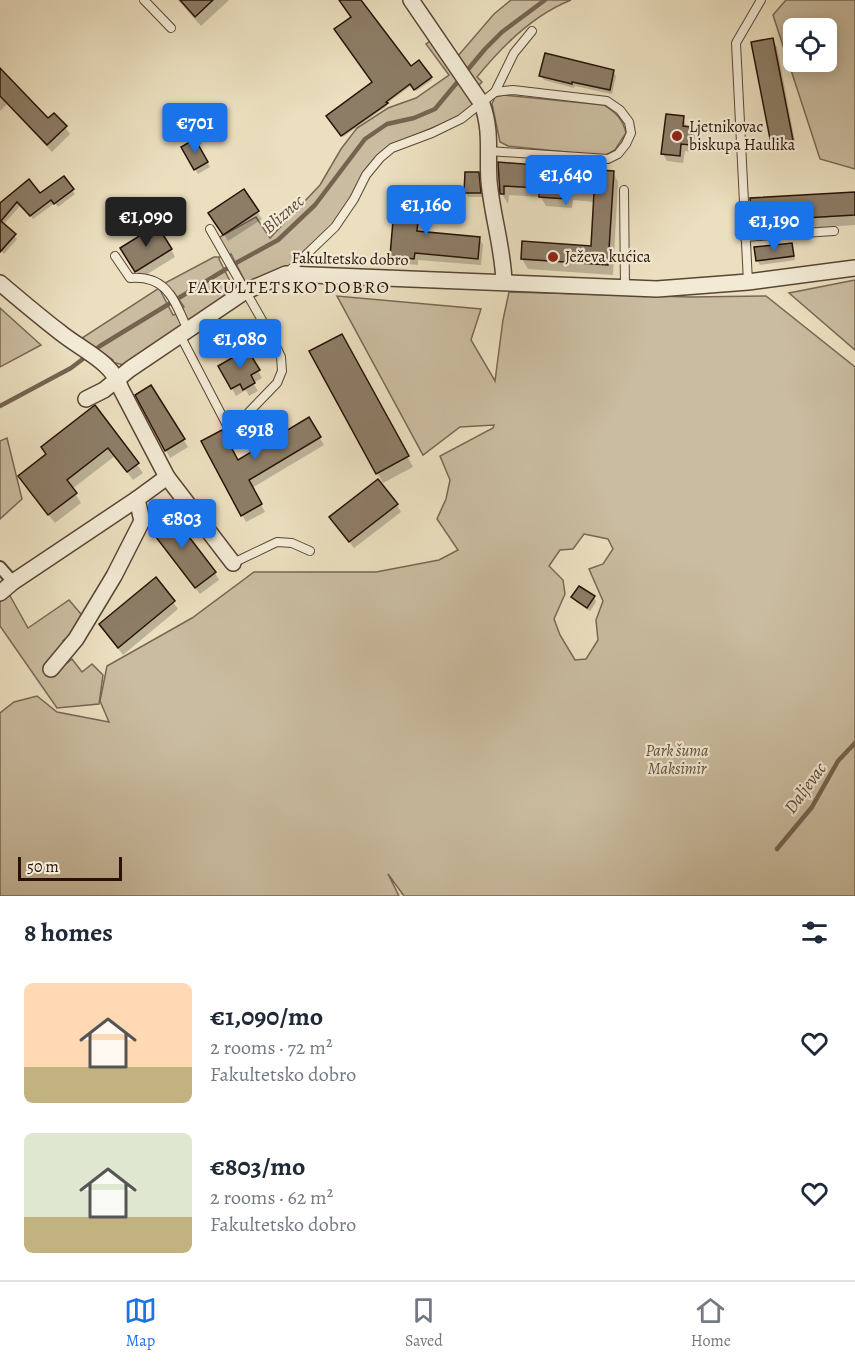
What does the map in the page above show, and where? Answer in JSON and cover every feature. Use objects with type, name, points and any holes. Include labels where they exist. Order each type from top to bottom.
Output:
[{"type":"street","points":[[411,0],[482,104],[488,120],[489,181],[503,260],[504,282]]},
{"type":"street","name":"Fakultetsko dobro","points":[[86,399],[104,390],[184,332],[241,286],[286,274],[657,289],[748,282],[855,268]]},
{"type":"street","points":[[0,283],[63,335],[104,364],[118,378],[121,389],[167,477],[233,563]]},
{"type":"street","points":[[0,593],[167,477]]},
{"type":"street","points":[[51,669],[76,639],[114,576],[142,521],[137,499]]},
{"type":"street","points":[[0,567],[13,582]]},
{"type":"lane","points":[[144,0],[171,28]]},
{"type":"lane","points":[[748,282],[736,43],[761,0]]},
{"type":"lane","points":[[286,274],[335,227],[354,199],[366,175],[380,158],[392,148],[461,119],[495,92],[514,53],[532,31]]},
{"type":"lane","points":[[489,152],[608,159],[626,144],[631,133],[629,122],[620,110],[607,101],[513,90],[495,92]]},
{"type":"lane","points":[[624,190],[625,288]]},
{"type":"lane","points":[[210,230],[281,357],[282,371],[277,383],[249,412]]},
{"type":"lane","points":[[744,237],[834,231]]},
{"type":"lane","points":[[115,256],[130,278],[142,277],[157,281],[169,293],[178,310],[184,332],[231,433]]},
{"type":"lane","points":[[233,563],[277,542],[292,543],[310,551]]},
{"type":"green space","points":[[511,0],[571,0],[544,14],[519,32],[477,77],[482,82],[477,87],[457,57],[494,14]]},
{"type":"green space","points":[[786,0],[855,0],[855,169],[820,159],[792,72],[837,72],[837,18],[783,18],[783,46],[773,15]]},
{"type":"green space","points":[[433,39],[476,103],[456,118],[391,145],[340,217],[309,251],[285,269],[246,283],[231,254],[228,255],[218,238],[256,217],[270,238],[320,185],[341,149],[357,128],[388,108],[416,98],[449,75],[426,44]]},
{"type":"green space","points":[[503,95],[604,105],[618,117],[626,133],[615,150],[604,156],[508,146],[500,142],[492,104],[495,97]]},
{"type":"green space","points":[[214,257],[220,257],[232,285],[235,284],[238,289],[188,322],[181,310],[184,307],[165,283]]},
{"type":"green space","points":[[855,280],[855,350],[789,293]]},
{"type":"green space","points":[[159,288],[173,315],[176,314],[182,326],[124,365],[111,362],[113,360],[82,338]]},
{"type":"green space","name":"Park šuma Maksimir","points":[[509,292],[691,297],[766,296],[855,367],[855,896],[404,896],[388,874],[399,896],[0,896],[0,713],[14,702],[37,696],[57,712],[109,722],[100,701],[107,666],[192,618],[254,572],[376,572],[439,560],[458,550],[437,519],[446,499],[450,480],[440,456],[493,428],[494,425],[460,427],[423,455],[337,296],[481,309],[471,340],[495,381]],"holes":[[[584,534],[608,539],[613,549],[603,564],[589,569],[603,601],[596,620],[598,640],[586,659],[575,660],[560,635],[554,619],[565,594],[563,580],[549,566],[560,550],[573,549]]]},
{"type":"green space","points":[[0,308],[41,345],[0,367]]},
{"type":"green space","points":[[7,438],[22,499],[0,519],[0,441]]},
{"type":"green space","points":[[9,594],[28,628],[69,600],[86,620],[63,641],[67,648],[44,665],[52,675],[72,659],[82,672],[92,664],[103,675],[99,704],[57,708],[0,626],[0,602]]},
{"type":"building","points":[[180,0],[213,0],[195,17]]},
{"type":"building","points":[[339,0],[361,0],[411,66],[419,60],[432,77],[414,90],[410,84],[386,102],[388,103],[341,136],[326,116],[372,82],[334,29],[351,17]]},
{"type":"building","points":[[773,38],[793,140],[771,144],[751,42]]},
{"type":"building","points":[[545,53],[614,70],[610,90],[539,76]]},
{"type":"building","points":[[0,68],[48,118],[54,113],[67,126],[47,145],[0,96]]},
{"type":"building","name":"Ljetnikovac biskupa Haulika","points":[[666,114],[684,116],[683,126],[692,127],[690,145],[681,144],[680,156],[661,154]]},
{"type":"building","points":[[195,139],[208,162],[194,170],[181,147]]},
{"type":"building","points":[[536,160],[569,162],[569,168],[614,171],[608,265],[521,259],[522,241],[591,246],[594,192],[568,191],[567,199],[539,197],[539,188],[504,186],[504,194],[500,194],[498,162],[536,165]]},
{"type":"building","points":[[465,172],[479,172],[481,193],[464,193]]},
{"type":"building","points":[[64,176],[74,189],[54,204],[51,200],[30,216],[17,202],[1,221],[16,234],[0,252],[0,203],[29,179],[40,193]]},
{"type":"building","points":[[244,189],[259,211],[223,235],[208,213]]},
{"type":"building","points":[[855,192],[855,215],[752,221],[750,198]]},
{"type":"building","points":[[395,197],[420,199],[417,231],[480,237],[478,259],[415,253],[414,259],[390,256]]},
{"type":"building","points":[[157,225],[172,249],[135,272],[120,248]]},
{"type":"building","points":[[792,243],[794,256],[756,261],[754,247]]},
{"type":"building","points":[[342,334],[409,456],[376,474],[309,351]]},
{"type":"building","points":[[247,349],[260,370],[251,375],[255,383],[243,390],[240,384],[231,389],[218,366]]},
{"type":"building","points":[[151,385],[185,439],[165,451],[135,395]]},
{"type":"building","points":[[95,405],[139,463],[127,472],[108,448],[67,480],[77,493],[48,515],[18,476],[46,454],[41,447]]},
{"type":"building","points":[[309,417],[321,437],[249,480],[262,504],[241,516],[201,441],[222,430],[238,460]]},
{"type":"building","points":[[378,479],[398,504],[349,542],[329,517]]},
{"type":"building","points":[[170,512],[216,572],[195,588],[149,528]]},
{"type":"building","points":[[156,577],[175,601],[118,648],[99,624]]},
{"type":"building","points":[[579,586],[595,596],[587,608],[571,597]]},
{"type":"waterway","name":"Bliznec","points":[[0,406],[71,368],[100,346],[278,240],[315,205],[365,139],[387,124],[414,118],[435,109],[502,32],[545,0]]},
{"type":"waterway","name":"Daljevac","points":[[777,849],[812,807],[838,761],[855,743]]},
{"type":"place","name":"Ljetnikovac biskupa Haulika","points":[[677,136]]},
{"type":"place","name":"Ježeva kućica","points":[[553,257]]},
{"type":"district","name":"FAKULTETSKO DOBRO","points":[[289,287]]}]
